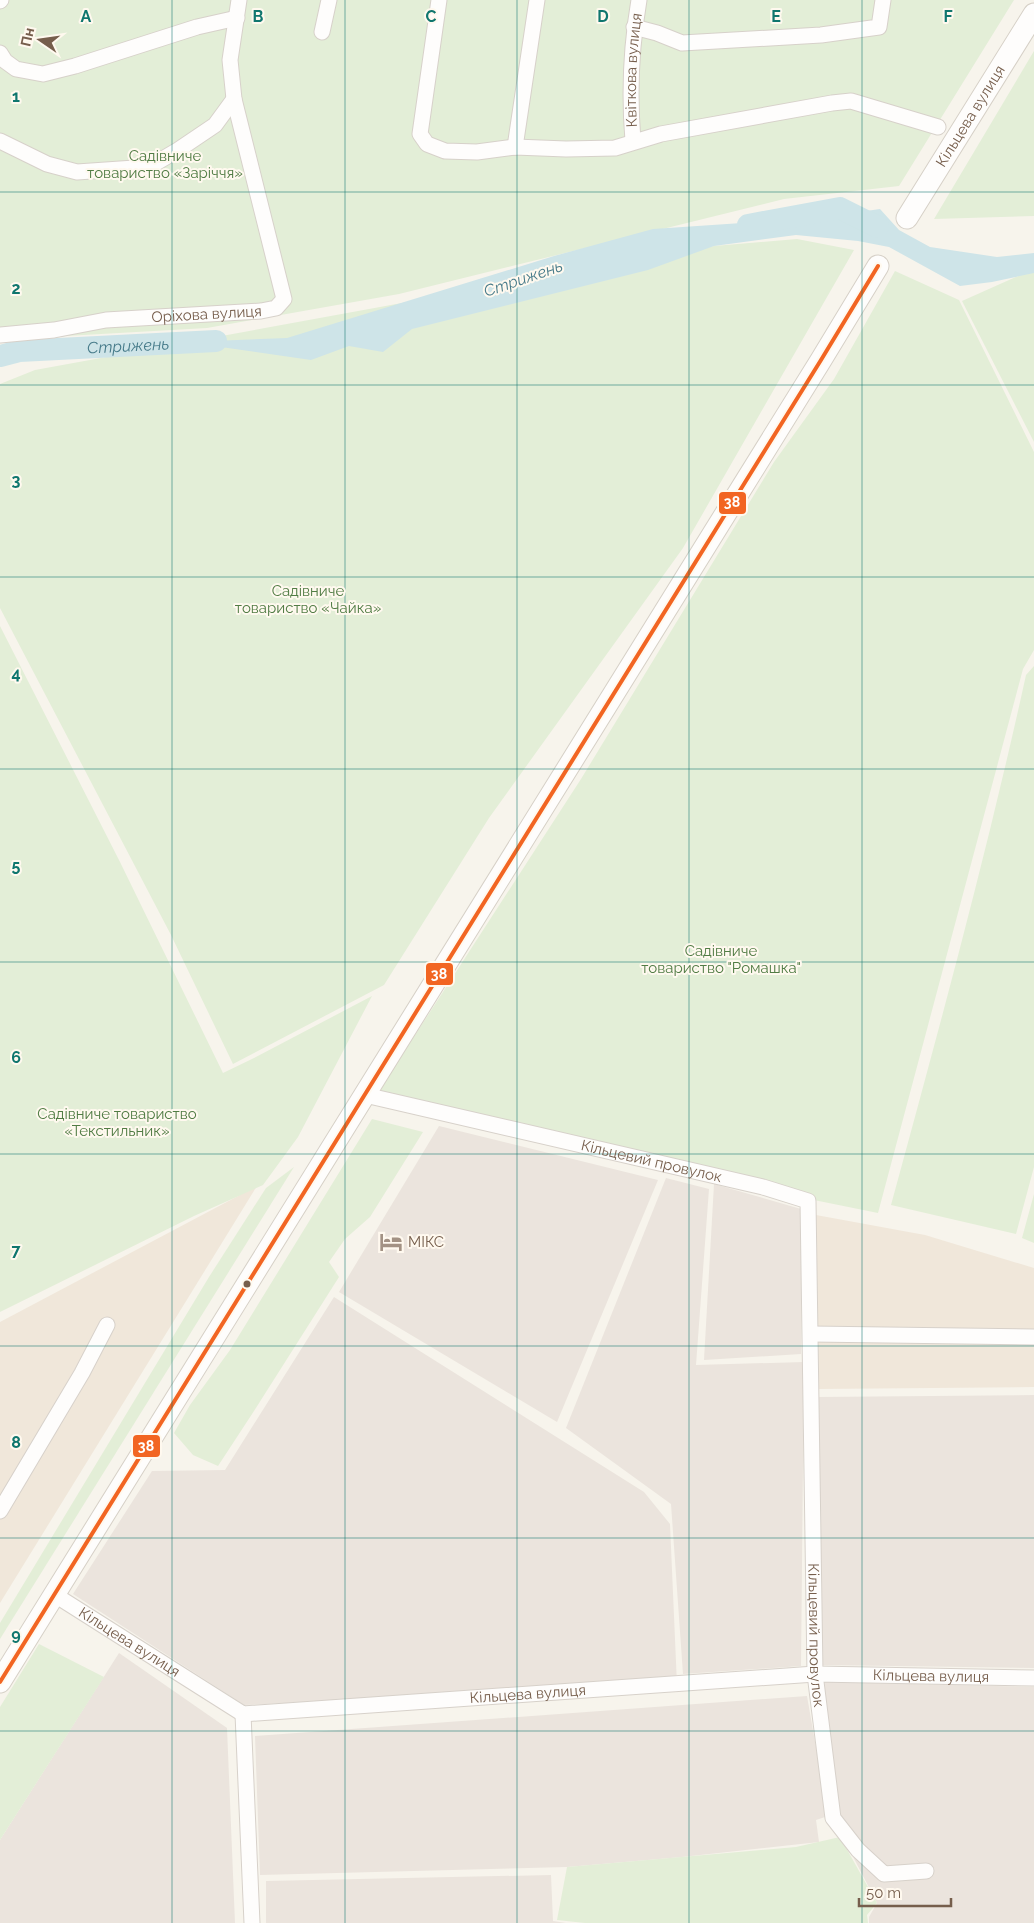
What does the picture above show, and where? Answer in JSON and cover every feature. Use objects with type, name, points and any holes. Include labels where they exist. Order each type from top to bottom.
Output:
[{"type":"main road","name":"Кільцева вулиця","points":[[907,218],[1034,14]]},
{"type":"main road","points":[[0,1682],[878,266]]},
{"type":"street","name":"Оріхова вулиця","points":[[0,335],[54,330],[106,320],[261,311],[276,308],[284,299],[234,99],[230,60],[240,0]]},
{"type":"street","points":[[322,32],[329,0]]},
{"type":"street","points":[[439,0],[420,134],[427,144],[445,151],[469,152],[515,147],[616,148],[628,145],[633,141],[662,134],[832,102],[851,101],[938,127]]},
{"type":"street","points":[[515,147],[538,0]]},
{"type":"street","name":"Квіткова вулиця","points":[[633,141],[630,86],[638,0]]},
{"type":"street","points":[[634,27],[657,33],[682,43],[821,35],[880,27],[883,0]]},
{"type":"street","points":[[0,53],[5,61],[16,69],[43,74],[75,66],[197,27],[236,18]]},
{"type":"street","points":[[0,140],[47,164],[77,172],[149,167],[215,125],[234,99]]},
{"type":"street","name":"Кільцевий провулок","points":[[365,1094],[762,1187],[808,1201],[815,1674],[833,1818],[858,1850],[884,1874],[926,1871]]},
{"type":"street","points":[[0,1511],[82,1373],[107,1325]]},
{"type":"street","points":[[810,1334],[1034,1337]]},
{"type":"street","name":"Кільцева вулиця","points":[[55,1596],[243,1714],[815,1674],[1034,1678]]},
{"type":"street","points":[[243,1714],[252,1923]]},
{"type":"shaded area","points":[[439,1126],[658,1180],[557,1422],[339,1292]]},
{"type":"shaded area","points":[[666,1178],[709,1189],[696,1365],[804,1362],[801,1666],[683,1674],[671,1504],[566,1428]]},
{"type":"shaded area","points":[[714,1184],[801,1209],[801,1354],[704,1360]]},
{"type":"shaded area","points":[[257,1186],[0,1603],[0,1322]]},
{"type":"shaded area","points":[[816,1215],[925,1235],[1034,1268],[1034,1387],[819,1389]]},
{"type":"shaded area","points":[[334,1297],[644,1492],[670,1524],[677,1685],[244,1705],[73,1594],[152,1471],[225,1470]]},
{"type":"shaded area","points":[[1034,1395],[1034,1668],[822,1665],[817,1397]]},
{"type":"shaded area","points":[[119,1653],[227,1728],[235,1923],[0,1923],[0,1840]]},
{"type":"shaded area","points":[[824,1682],[1034,1687],[1034,1923],[869,1923],[869,1917],[877,1903],[833,1818]]},
{"type":"shaded area","points":[[807,1696],[828,1816],[816,1820],[819,1842],[567,1867],[260,1875],[255,1736]]},
{"type":"shaded area","points":[[551,1875],[553,1921],[566,1923],[266,1923],[266,1881]]},
{"type":"green space","name":"Садівниче товариство «Заріччя»","points":[[0,0],[1014,0],[899,186],[784,199],[399,294],[207,328],[13,339],[0,343]]},
{"type":"green space","points":[[1034,51],[1034,216],[934,219]]},
{"type":"green space","name":"Садівниче товариство «Чайка»","points":[[797,239],[854,250],[683,548],[489,818],[384,985],[233,1064],[171,935],[0,608],[0,384],[35,370],[714,246]]},
{"type":"green space","points":[[1034,269],[1034,442],[962,301]]},
{"type":"green space","name":"Садівниче товариство \"Ромашка\"","points":[[895,271],[959,300],[1034,452],[1034,650],[1023,669],[878,1213],[637,1164],[373,1100],[581,779],[774,462],[834,379]]},
{"type":"green space","name":"Садівниче товариство «Текстильник»","points":[[0,626],[120,862],[223,1073],[372,996],[298,1137],[263,1185],[194,1216],[0,1312]]},
{"type":"green space","points":[[1034,666],[1034,1167],[1016,1234],[891,1205],[979,875],[1026,675]]},
{"type":"green space","points":[[372,1119],[423,1132],[370,1217],[345,1239],[329,1262],[339,1277],[218,1466],[193,1455],[174,1433],[190,1405],[230,1350]]},
{"type":"green space","points":[[294,1167],[0,1639],[0,1623],[209,1277],[266,1188]]},
{"type":"green space","points":[[1034,1194],[1034,1243],[1022,1238]]},
{"type":"green space","points":[[39,1644],[104,1677],[0,1840],[0,1707]]},
{"type":"green space","points":[[840,1837],[877,1903],[867,1915],[868,1923],[585,1923],[557,1920],[567,1867],[796,1847]]},
{"type":"water","points":[[880,209],[899,230],[930,247],[997,257],[1034,253],[1034,273],[992,282],[960,286],[889,247],[858,241],[796,235],[714,246],[648,270],[412,329],[383,352],[349,346],[311,360],[186,342],[287,338],[554,256],[653,229],[817,218]]},
{"type":"waterway","name":"Стрижень","points":[[748,225],[840,208],[878,227]]},
{"type":"waterway","name":"Стрижень","points":[[0,356],[19,351],[216,341]]},
{"type":"transit line","name":"38","points":[[0,1682],[878,266]]},
{"type":"place","name":"МІКС","points":[[391,1242]]}]
